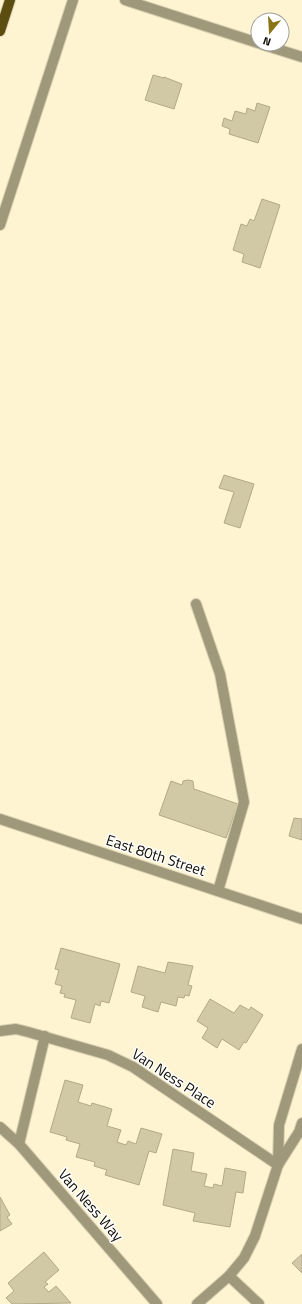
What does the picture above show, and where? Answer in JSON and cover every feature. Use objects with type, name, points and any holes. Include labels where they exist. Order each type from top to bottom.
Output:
[{"type":"main road","points":[[0,31],[10,0]]},
{"type":"street","points":[[0,225],[72,0]]},
{"type":"street","points":[[125,0],[250,41]]},
{"type":"street","points":[[285,52],[302,57]]},
{"type":"street","points":[[196,604],[220,674],[244,802],[218,891]]},
{"type":"street","name":"East 80th Street","points":[[0,819],[302,919]]},
{"type":"street","name":"Van Ness Place","points":[[0,1031],[16,1029],[45,1036],[108,1055],[133,1067],[278,1165]]},
{"type":"street","points":[[19,1144],[45,1036]]},
{"type":"street","points":[[278,1165],[279,1125],[302,1049]]},
{"type":"street","points":[[197,1304],[229,1276],[244,1258],[253,1241],[278,1165],[299,1132],[302,1123]]},
{"type":"street","name":"Van Ness Way","points":[[0,1127],[19,1144],[157,1304]]},
{"type":"street","points":[[229,1276],[259,1304]]},
{"type":"building","points":[[153,75],[164,77],[182,84],[174,109],[145,100]]},
{"type":"building","points":[[257,103],[270,107],[258,143],[229,134],[230,129],[222,126],[224,118],[232,121],[235,111],[246,114],[247,108],[255,111]]},
{"type":"building","points":[[262,199],[280,205],[260,268],[242,262],[244,254],[233,250],[241,224],[247,226],[250,219],[254,221]]},
{"type":"building","points":[[224,475],[254,484],[240,528],[224,523],[234,492],[219,488]]},
{"type":"building","points":[[171,781],[182,785],[183,781],[193,781],[194,789],[238,804],[226,838],[159,815]]},
{"type":"building","points":[[294,818],[302,819],[302,840],[289,836]]},
{"type":"building","points":[[61,948],[120,964],[109,1003],[101,1001],[100,1006],[95,1004],[90,1023],[71,1018],[76,1000],[64,997],[65,994],[60,993],[62,986],[55,984],[59,970],[55,969]]},
{"type":"building","points":[[168,962],[193,966],[188,985],[192,986],[189,996],[185,995],[184,998],[178,997],[176,1006],[161,1002],[158,1012],[142,1007],[145,996],[131,992],[138,966],[165,973]]},
{"type":"building","points":[[210,999],[234,1013],[240,1005],[249,1010],[251,1007],[263,1015],[246,1043],[244,1042],[239,1050],[222,1039],[217,1048],[202,1038],[208,1028],[197,1021]]},
{"type":"building","points":[[65,1080],[83,1085],[78,1102],[91,1106],[92,1103],[112,1109],[107,1126],[121,1130],[117,1142],[126,1145],[128,1141],[136,1144],[141,1128],[162,1134],[156,1153],[149,1151],[139,1185],[105,1175],[107,1170],[94,1166],[95,1162],[76,1157],[80,1144],[66,1140],[67,1137],[50,1132]]},
{"type":"building","points":[[173,1149],[194,1153],[191,1171],[207,1174],[204,1186],[213,1188],[214,1184],[222,1186],[225,1168],[246,1172],[243,1193],[236,1192],[230,1227],[193,1221],[195,1213],[163,1205]]},
{"type":"building","points":[[0,1197],[10,1215],[7,1217],[12,1224],[0,1231]]},
{"type":"building","points":[[44,1252],[59,1270],[45,1282],[48,1284],[44,1287],[49,1292],[56,1286],[71,1303],[12,1304],[6,1298],[14,1291],[8,1283]]},
{"type":"building","points":[[302,1254],[302,1273],[292,1263]]}]
